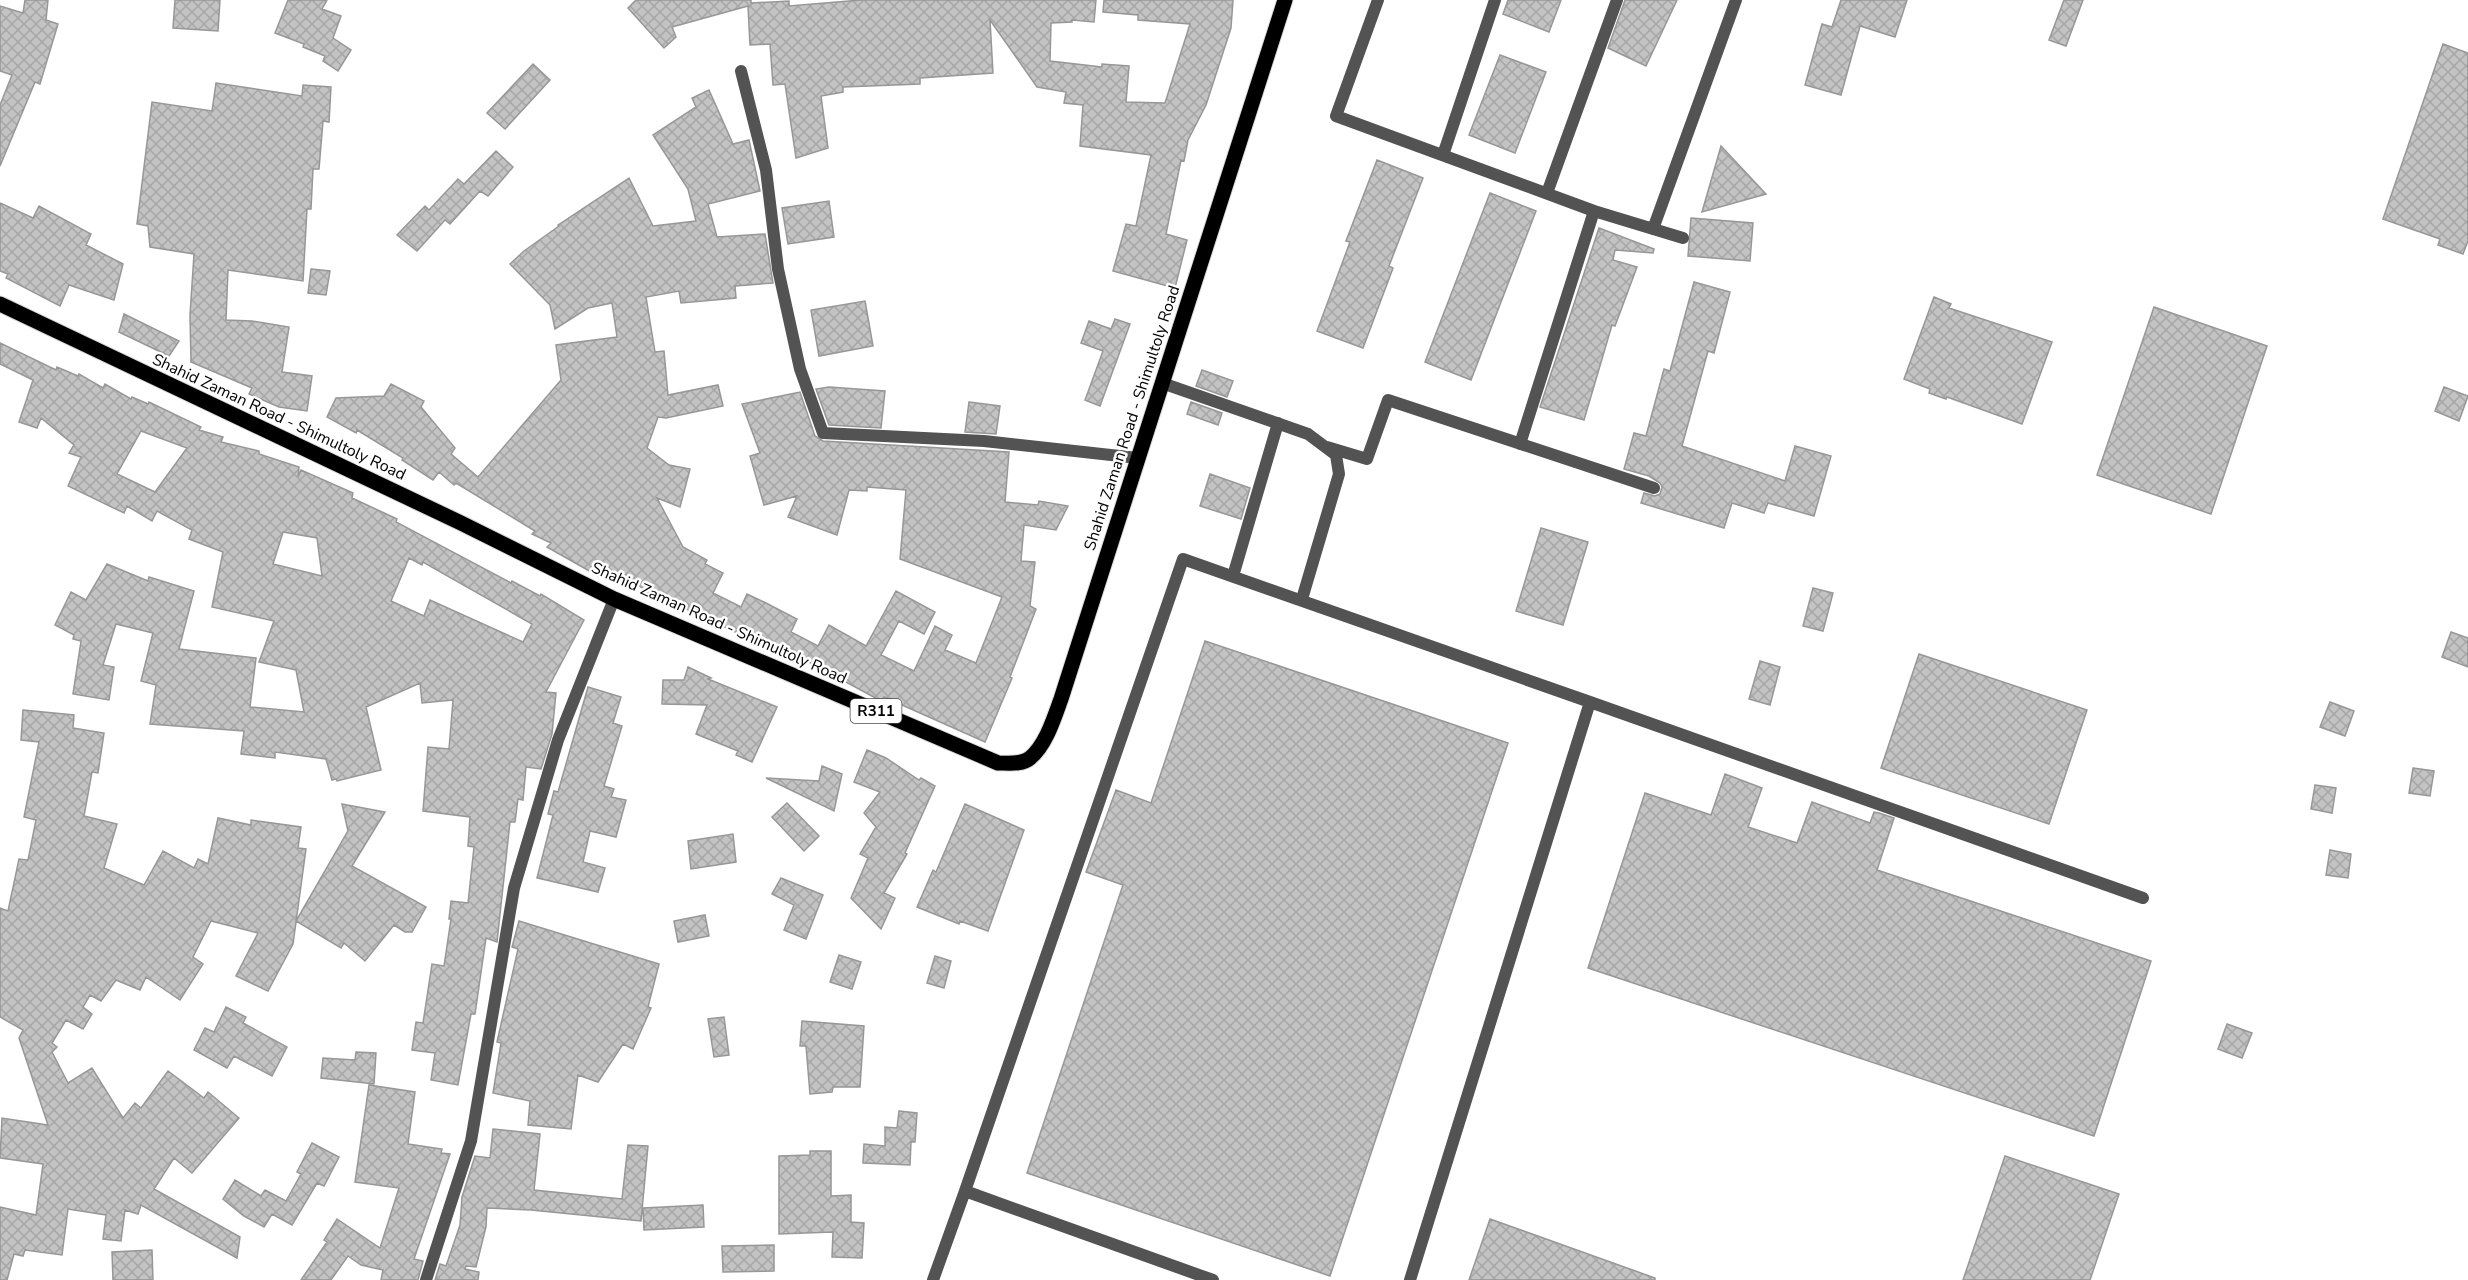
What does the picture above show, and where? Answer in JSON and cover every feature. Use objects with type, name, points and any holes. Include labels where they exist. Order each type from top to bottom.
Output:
[{"type":"main road","name":"Shahid Zaman Road - Shimultoly Road","points":[[0,304],[450,518],[614,599],[998,763],[1015,764],[1029,759],[1051,726],[1285,0]]},
{"type":"street","points":[[1378,0],[1336,116],[1594,211],[1683,238]]},
{"type":"street","points":[[1443,155],[1495,0]]},
{"type":"street","points":[[1547,194],[1617,0]]},
{"type":"street","points":[[1653,229],[1736,0]]},
{"type":"street","points":[[741,71],[766,170],[778,269],[800,369],[823,433],[984,441],[1138,458]]},
{"type":"street","points":[[1520,444],[1594,211]]},
{"type":"street","points":[[1162,383],[1308,434],[1336,455],[1339,474],[1302,600]]},
{"type":"street","points":[[1328,447],[1367,459],[1388,400],[1654,488]]},
{"type":"street","points":[[1233,576],[1278,423]]},
{"type":"street","points":[[933,1280],[1183,559],[2143,898]]},
{"type":"street","points":[[426,1280],[471,1140],[514,888],[558,740],[614,599]]},
{"type":"street","points":[[1410,1280],[1590,702]]},
{"type":"street","points":[[965,1191],[1213,1280]]},
{"type":"building","points":[[25,0],[48,0],[46,20],[58,24],[40,84],[35,82],[0,166],[0,105],[12,75],[0,71],[0,6],[23,13]]},
{"type":"building","points":[[175,0],[220,0],[218,31],[173,28]]},
{"type":"building","points":[[288,0],[327,0],[322,9],[341,16],[333,38],[351,50],[338,71],[323,61],[325,56],[303,47],[304,44],[275,33]]},
{"type":"building","points":[[636,0],[751,0],[751,3],[789,1],[789,6],[861,0],[1096,0],[1094,22],[1072,20],[1072,22],[1051,23],[1050,61],[1102,67],[1102,64],[1129,66],[1126,102],[1165,103],[1190,24],[1138,20],[1138,15],[1103,12],[1104,0],[1233,0],[1231,28],[1206,105],[1188,140],[1184,161],[1181,160],[1166,234],[1187,240],[1175,288],[1113,271],[1126,224],[1136,226],[1151,155],[1080,146],[1083,105],[1064,103],[1066,92],[1037,87],[990,20],[993,73],[920,78],[920,84],[843,87],[843,92],[821,96],[828,148],[796,158],[785,84],[773,85],[770,44],[750,45],[748,6],[672,27],[676,37],[664,48],[628,8]]},
{"type":"building","points":[[1508,0],[1561,0],[1549,32],[1503,14]]},
{"type":"building","points":[[1625,0],[1677,0],[1646,66],[1608,48]]},
{"type":"building","points":[[1841,0],[1907,0],[1895,37],[1860,26],[1841,95],[1805,85],[1822,24],[1832,27]]},
{"type":"building","points":[[2064,0],[2083,0],[2066,46],[2049,40]]},
{"type":"building","points":[[2443,44],[2468,53],[2468,241],[2463,254],[2438,245],[2440,239],[2383,219]]},
{"type":"building","points":[[1500,55],[1546,72],[1515,153],[1469,135]]},
{"type":"building","points":[[533,64],[550,80],[505,129],[487,113]]},
{"type":"building","points":[[216,83],[302,96],[303,85],[331,87],[329,122],[323,121],[319,169],[313,169],[311,209],[307,209],[303,281],[228,270],[226,320],[252,321],[289,327],[282,372],[312,376],[307,411],[279,407],[249,394],[252,388],[191,362],[190,315],[194,254],[150,247],[148,226],[137,224],[152,102],[212,111]]},
{"type":"building","points":[[709,90],[733,144],[749,140],[760,191],[708,204],[717,237],[765,234],[773,283],[735,286],[736,298],[681,303],[679,291],[646,297],[655,352],[664,351],[668,395],[718,385],[723,406],[666,418],[658,417],[647,448],[669,465],[690,469],[680,507],[657,498],[683,547],[707,560],[705,564],[723,573],[713,593],[741,607],[747,594],[764,602],[797,619],[791,632],[818,646],[829,625],[866,646],[896,591],[935,612],[924,634],[899,621],[881,655],[914,671],[935,626],[952,635],[945,650],[976,663],[1002,597],[900,559],[906,490],[867,487],[867,491],[849,490],[837,535],[788,517],[797,496],[764,505],[750,456],[760,453],[742,404],[800,392],[815,436],[823,441],[1009,452],[1005,502],[1038,505],[1039,501],[1068,506],[1056,530],[1024,525],[1021,561],[1035,562],[1030,606],[1036,609],[1010,677],[1012,678],[985,742],[884,697],[881,701],[783,648],[780,653],[690,611],[655,591],[651,595],[626,575],[622,580],[609,568],[600,577],[547,547],[551,543],[532,534],[535,531],[456,483],[454,485],[439,472],[433,480],[402,460],[403,458],[357,430],[356,433],[327,417],[336,398],[384,396],[391,384],[424,401],[421,407],[455,448],[451,454],[478,477],[561,380],[556,345],[617,337],[612,303],[588,308],[555,329],[550,305],[510,264],[558,225],[629,178],[653,226],[696,221],[688,189],[653,135],[696,107],[692,98]]},
{"type":"building","points":[[1721,146],[1766,194],[1702,212]]},
{"type":"building","points":[[496,151],[513,167],[488,196],[480,191],[450,224],[445,220],[417,251],[397,235],[425,206],[429,210],[458,179],[464,184]]},
{"type":"building","points":[[1377,160],[1423,178],[1389,266],[1393,268],[1363,348],[1317,331],[1350,242],[1346,241]]},
{"type":"building","points":[[1490,193],[1536,211],[1471,380],[1425,362]]},
{"type":"building","points":[[829,201],[834,237],[788,244],[782,208]]},
{"type":"building","points":[[0,203],[33,218],[39,206],[91,234],[86,245],[123,264],[114,300],[69,285],[60,306],[6,278],[8,274],[0,271]]},
{"type":"building","points":[[1691,218],[1753,223],[1750,261],[1688,256]]},
{"type":"building","points":[[1599,228],[1654,249],[1653,253],[1615,250],[1613,260],[1637,267],[1615,326],[1612,325],[1584,420],[1540,407]]},
{"type":"building","points":[[311,269],[330,271],[326,295],[308,293]]},
{"type":"building","points":[[1694,282],[1730,292],[1714,353],[1708,351],[1682,446],[1785,481],[1795,446],[1831,456],[1814,516],[1768,503],[1764,513],[1732,503],[1724,528],[1641,503],[1644,493],[1655,496],[1660,494],[1662,487],[1660,483],[1649,476],[1624,469],[1634,433],[1646,436],[1664,369],[1670,371]]},
{"type":"building","points":[[1934,297],[1951,304],[1949,308],[2052,342],[2022,424],[1947,397],[1946,399],[1929,393],[1930,389],[1904,379]]},
{"type":"building","points":[[865,301],[873,346],[819,356],[811,310]]},
{"type":"building","points":[[2154,307],[2267,346],[2211,514],[2097,475]]},
{"type":"building","points":[[124,314],[179,341],[169,356],[119,332]]},
{"type":"building","points":[[1115,319],[1130,324],[1100,406],[1085,400],[1103,351],[1081,343],[1089,321],[1111,329]]},
{"type":"building","points":[[0,343],[56,370],[57,367],[78,376],[79,374],[103,388],[105,384],[131,399],[132,397],[148,404],[149,402],[201,427],[199,430],[223,437],[221,442],[259,451],[259,454],[299,467],[298,477],[301,470],[353,493],[352,498],[397,519],[396,522],[511,583],[512,581],[540,596],[541,594],[584,620],[546,692],[556,693],[552,734],[541,769],[526,767],[523,800],[518,799],[515,822],[510,822],[497,942],[486,938],[475,1014],[471,1014],[458,1085],[431,1080],[435,1053],[412,1050],[416,1022],[423,1023],[432,964],[444,966],[451,919],[449,919],[451,901],[468,903],[474,847],[468,846],[470,817],[423,811],[428,747],[449,749],[453,700],[422,703],[420,683],[366,707],[381,770],[337,781],[332,780],[326,759],[275,752],[275,758],[241,754],[244,731],[150,724],[156,685],[141,681],[153,633],[116,624],[103,665],[114,667],[109,700],[73,694],[81,641],[73,639],[74,635],[55,625],[71,592],[86,600],[107,564],[148,581],[149,577],[194,591],[179,649],[256,658],[250,707],[304,712],[296,670],[259,662],[274,621],[212,607],[223,552],[189,539],[192,530],[157,511],[152,521],[127,506],[124,513],[68,486],[81,457],[69,453],[74,445],[41,418],[37,428],[19,422],[33,380],[0,364]],"holes":[[[141,431],[187,448],[155,492],[117,474]],[[283,532],[317,538],[322,576],[273,564]],[[409,558],[422,565],[423,562],[532,624],[523,642],[430,600],[424,616],[391,601]]]},
{"type":"building","points":[[1202,370],[1233,381],[1227,397],[1196,386]]},
{"type":"building","points":[[829,387],[885,391],[881,428],[829,425],[816,389]]},
{"type":"building","points":[[2444,387],[2468,396],[2459,421],[2435,411]]},
{"type":"building","points":[[969,402],[1000,406],[996,434],[965,432]]},
{"type":"building","points":[[1191,402],[1222,413],[1218,425],[1187,414]]},
{"type":"building","points":[[1210,474],[1250,488],[1241,519],[1200,506]]},
{"type":"building","points":[[1541,528],[1588,542],[1563,625],[1516,611]]},
{"type":"building","points":[[1813,588],[1833,593],[1823,631],[1803,626]]},
{"type":"building","points":[[2451,632],[2468,638],[2468,667],[2442,657]]},
{"type":"building","points":[[1205,641],[1508,743],[1330,1276],[1027,1173],[1123,885],[1086,872],[1116,790],[1151,803]]},
{"type":"building","points":[[1919,654],[2087,710],[2049,824],[1881,768]]},
{"type":"building","points":[[1760,661],[1780,667],[1770,705],[1749,699]]},
{"type":"building","points":[[688,667],[711,678],[708,679],[777,707],[752,762],[736,755],[738,751],[696,734],[707,705],[662,704],[663,680],[684,680]]},
{"type":"building","points":[[588,687],[621,697],[613,723],[622,726],[604,786],[614,789],[611,797],[626,800],[616,837],[590,831],[583,862],[605,868],[598,892],[537,878],[553,815],[548,814],[554,791],[558,792]]},
{"type":"building","points":[[2330,702],[2354,711],[2345,736],[2320,727]]},
{"type":"building","points":[[23,710],[74,715],[73,728],[104,733],[98,773],[92,772],[84,816],[117,824],[104,868],[144,885],[163,851],[194,868],[198,859],[208,864],[218,818],[251,825],[251,820],[301,827],[298,848],[306,849],[293,944],[268,991],[236,976],[258,933],[211,921],[193,957],[203,964],[180,1000],[146,977],[140,990],[116,980],[101,1001],[90,995],[83,1007],[92,1014],[83,1029],[66,1020],[52,1043],[57,1047],[52,1052],[68,1083],[92,1068],[123,1118],[135,1103],[141,1108],[168,1071],[204,1098],[208,1092],[239,1118],[192,1173],[174,1158],[154,1189],[240,1237],[237,1258],[141,1205],[138,1214],[125,1210],[121,1241],[103,1239],[106,1215],[68,1209],[62,1255],[25,1250],[23,1256],[14,1254],[7,1280],[0,1280],[0,1207],[36,1215],[43,1164],[0,1158],[2,1118],[48,1125],[19,1038],[23,1030],[0,1017],[0,908],[8,911],[19,859],[28,860],[36,820],[24,817],[39,742],[21,740]]},
{"type":"building","points":[[867,750],[886,758],[919,780],[921,778],[935,786],[905,853],[907,854],[884,893],[895,898],[881,929],[851,898],[868,858],[860,854],[876,827],[864,813],[880,792],[854,782]]},
{"type":"building","points":[[822,766],[842,774],[834,811],[766,778],[819,781]]},
{"type":"building","points":[[2413,768],[2434,771],[2430,796],[2409,793]]},
{"type":"building","points":[[1725,774],[1762,788],[1748,827],[1797,843],[1812,802],[1870,823],[1874,812],[1879,813],[1894,818],[1877,870],[2151,961],[2094,1136],[1588,968],[1645,793],[1711,815]]},
{"type":"building","points":[[2315,785],[2336,788],[2332,813],[2311,809]]},
{"type":"building","points":[[787,803],[819,836],[804,851],[772,817]]},
{"type":"building","points":[[342,804],[385,812],[352,866],[426,907],[412,932],[405,932],[394,925],[365,961],[344,943],[341,948],[296,921],[348,831]]},
{"type":"building","points":[[965,804],[1024,830],[988,931],[960,921],[959,924],[917,907],[933,870],[936,872]]},
{"type":"building","points":[[733,834],[736,862],[691,869],[688,841]]},
{"type":"building","points":[[2330,850],[2351,854],[2348,878],[2326,875]]},
{"type":"building","points":[[781,878],[823,895],[806,939],[784,930],[794,905],[772,894]]},
{"type":"building","points":[[705,915],[709,936],[678,942],[674,921]]},
{"type":"building","points":[[519,921],[659,964],[648,1007],[651,1008],[633,1049],[623,1044],[598,1082],[578,1075],[571,1129],[528,1125],[530,1101],[493,1093],[501,1043],[497,1042],[518,949],[512,947]]},
{"type":"building","points":[[839,955],[861,962],[852,989],[830,982]]},
{"type":"building","points":[[935,956],[951,961],[944,988],[927,983]]},
{"type":"building","points":[[226,1007],[246,1017],[243,1023],[287,1047],[272,1076],[234,1056],[227,1068],[194,1050],[205,1028],[214,1032]]},
{"type":"building","points":[[724,1017],[729,1055],[714,1057],[708,1019]]},
{"type":"building","points":[[802,1021],[864,1026],[860,1087],[833,1087],[832,1092],[810,1094],[806,1046],[800,1046]]},
{"type":"building","points":[[2227,1024],[2252,1033],[2242,1058],[2218,1049]]},
{"type":"building","points":[[356,1052],[376,1053],[374,1084],[321,1078],[323,1058],[355,1060]]},
{"type":"building","points":[[369,1085],[415,1092],[408,1144],[442,1149],[441,1153],[450,1154],[414,1259],[423,1261],[418,1280],[381,1280],[383,1270],[361,1265],[348,1256],[331,1280],[301,1280],[327,1242],[324,1240],[337,1219],[380,1248],[399,1188],[355,1182]]},
{"type":"building","points":[[899,1111],[917,1113],[915,1142],[911,1142],[910,1165],[863,1163],[864,1144],[885,1146],[885,1127],[897,1128]]},
{"type":"building","points":[[493,1129],[540,1134],[534,1190],[622,1199],[628,1145],[648,1146],[641,1221],[487,1208],[486,1227],[476,1267],[466,1266],[465,1269],[479,1272],[478,1280],[435,1280],[440,1264],[446,1266],[460,1225],[462,1197],[475,1156],[490,1158]]},
{"type":"building","points":[[312,1143],[339,1157],[324,1186],[317,1183],[292,1225],[272,1214],[264,1227],[244,1216],[223,1199],[235,1180],[261,1196],[265,1190],[286,1201],[301,1174],[297,1172]]},
{"type":"building","points":[[810,1151],[831,1151],[831,1196],[851,1195],[851,1222],[864,1223],[862,1258],[832,1257],[833,1232],[779,1234],[779,1156],[810,1155]]},
{"type":"building","points":[[2005,1156],[2119,1194],[2090,1280],[1963,1280]]},
{"type":"building","points":[[703,1205],[704,1227],[644,1230],[643,1208]]},
{"type":"building","points":[[1490,1219],[1655,1278],[1655,1280],[1469,1280]]},
{"type":"building","points":[[774,1245],[774,1271],[723,1272],[722,1246]]},
{"type":"building","points":[[152,1250],[153,1280],[113,1280],[112,1252]]}]
